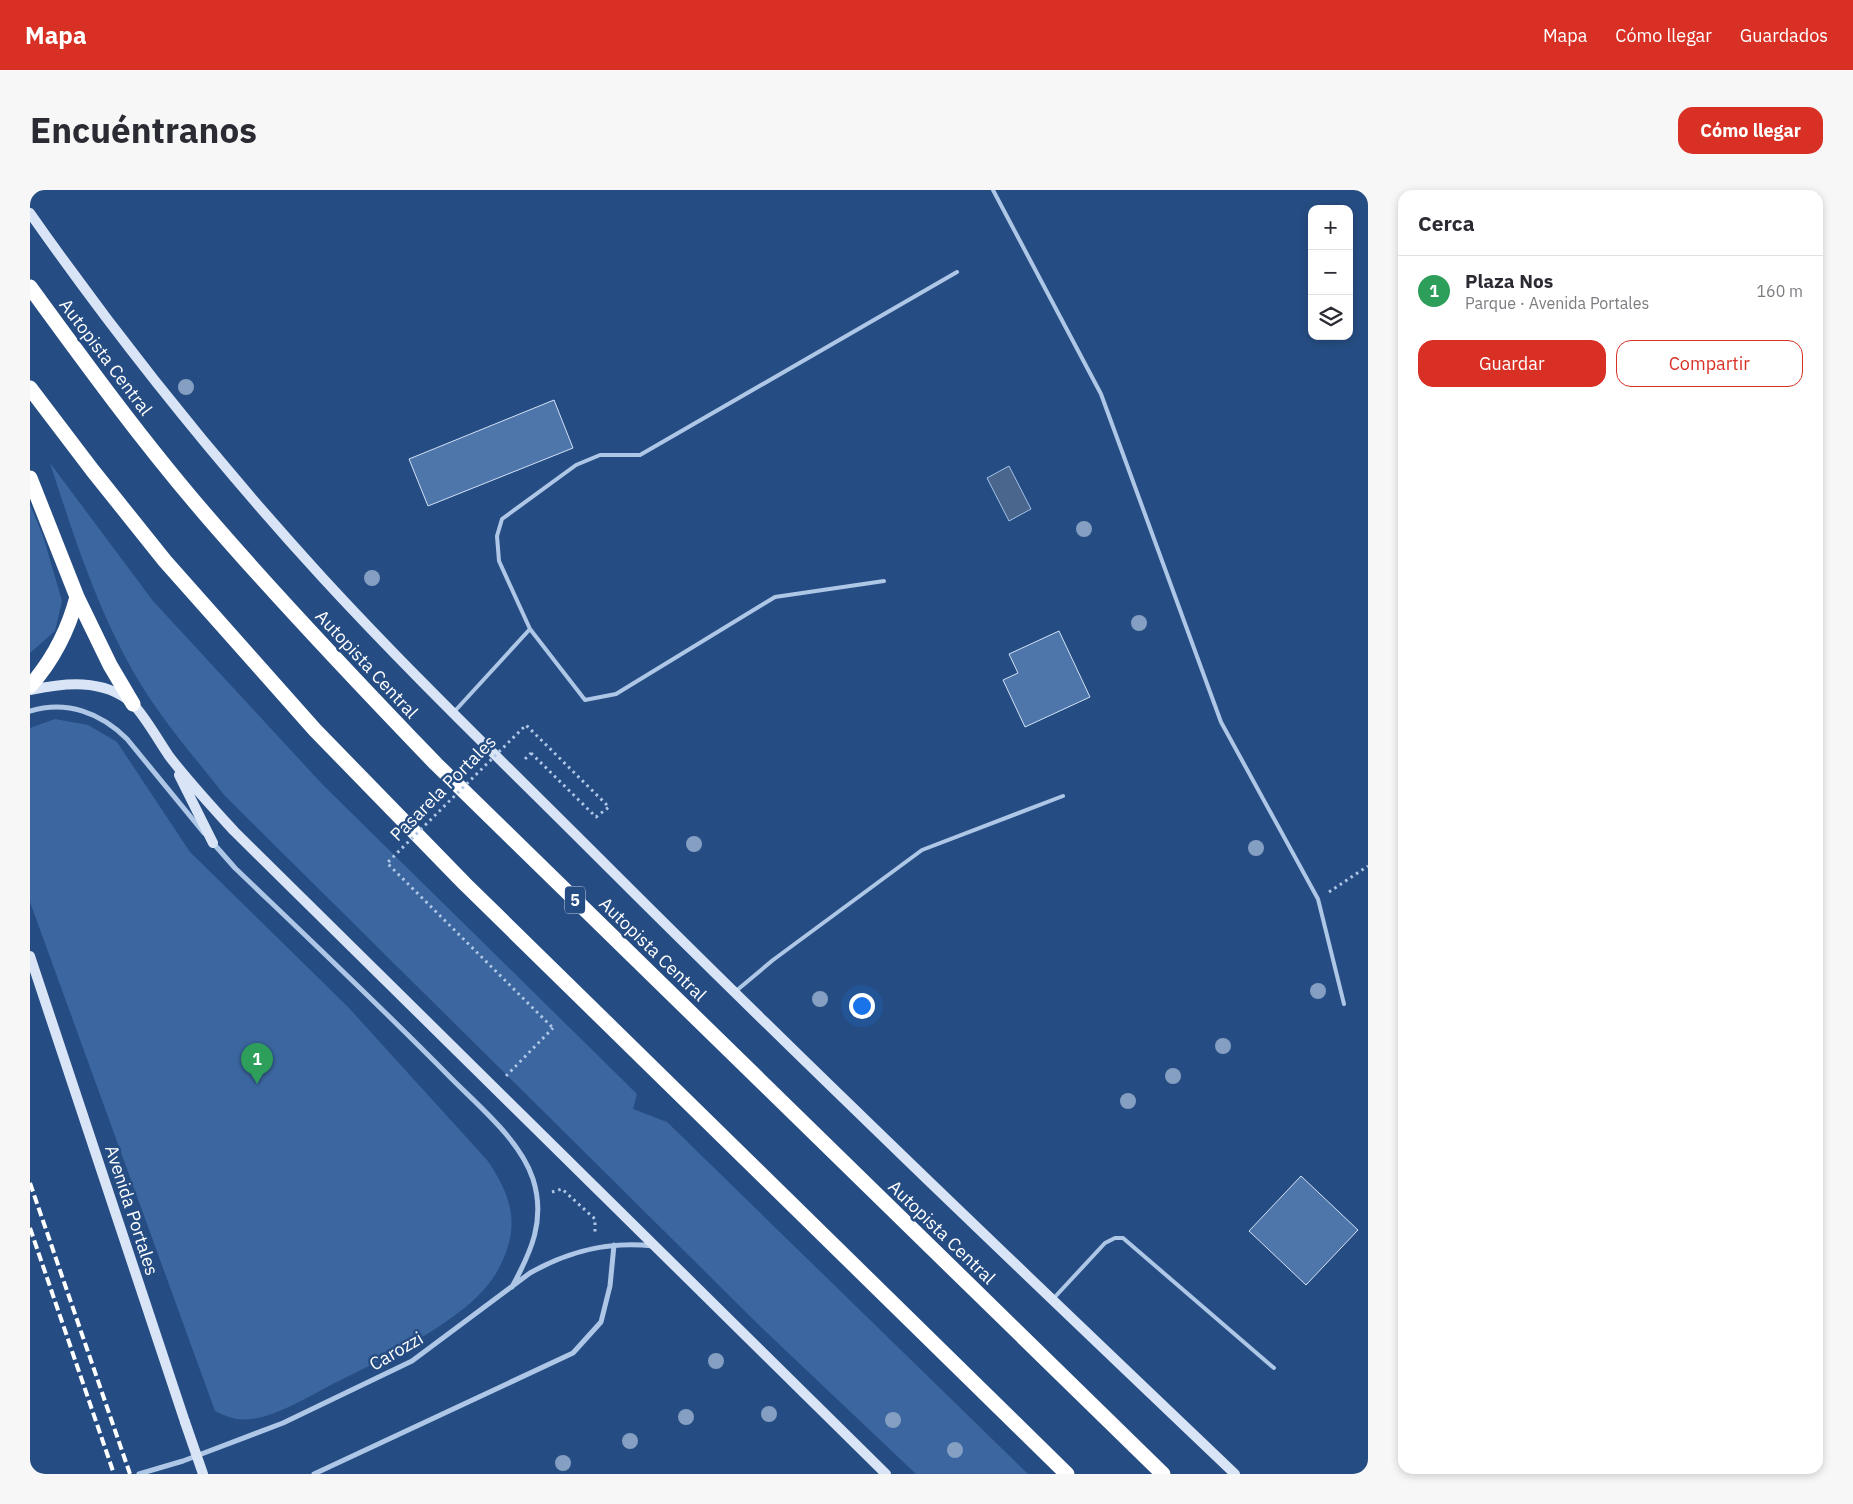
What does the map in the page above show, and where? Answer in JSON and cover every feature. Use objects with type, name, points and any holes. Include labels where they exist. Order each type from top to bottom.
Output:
[{"type":"highway","name":"Autopista Central","points":[[30,287],[115,401],[205,514],[351,676],[436,764],[1163,1474]]},
{"type":"highway","points":[[30,388],[92,471],[165,561],[315,730],[439,857],[1067,1474]]},
{"type":"highway","points":[[30,478],[76,597],[110,665],[133,704]]},
{"type":"highway","points":[[30,686],[57,650],[72,615],[76,597]]},
{"type":"main road","points":[[30,213],[126,345],[229,472],[329,584],[453,713],[734,993],[1235,1474]]},
{"type":"main road","points":[[30,690],[54,685],[96,686],[121,696],[133,704],[171,758],[234,832],[886,1474]]},
{"type":"main road","points":[[171,758],[213,843]]},
{"type":"main road","name":"Avenida Portales","points":[[30,956],[203,1474]]},
{"type":"street","points":[[30,711],[66,707],[91,714],[115,726],[235,868],[422,1049],[508,1138],[527,1164],[537,1195],[537,1228],[533,1244],[512,1287]]},
{"type":"street","name":"Carozzi","points":[[139,1474],[232,1443],[283,1423],[412,1361],[512,1287],[551,1261],[572,1252],[595,1247],[635,1244],[655,1247]]},
{"type":"street","points":[[314,1474],[573,1353],[601,1322],[610,1286],[614,1245]]},
{"type":"lane","points":[[993,190],[1101,394],[1221,722],[1318,900],[1344,1004]]},
{"type":"lane","points":[[884,581],[775,597],[616,694],[585,700],[530,629],[499,561],[497,536],[502,519],[576,465],[600,454],[640,455],[957,272]]},
{"type":"lane","points":[[453,713],[530,629]]},
{"type":"lane","points":[[734,993],[773,960],[922,850],[1064,796]]},
{"type":"lane","points":[[1052,1300],[1105,1243],[1115,1238],[1124,1238],[1274,1368]]},
{"type":"path","name":"Pasarela Portales","points":[[494,1088],[553,1028],[387,863],[526,725],[609,807],[596,817],[531,754]]},
{"type":"path","points":[[1318,900],[1368,866]]},
{"type":"path","points":[[537,1195],[562,1190],[595,1219],[595,1247]]},
{"type":"shaded area","points":[[50,463],[153,601],[323,785],[637,1094],[633,1109],[667,1122],[1028,1474],[916,1474],[762,1328],[225,796],[163,718],[121,649],[94,589]]},
{"type":"shaded area","points":[[1009,466],[1031,509],[1009,521],[987,478]]},
{"type":"shaded area","points":[[30,504],[44,539],[62,601],[55,631],[30,653]]},
{"type":"shaded area","points":[[55,719],[88,725],[117,742],[190,852],[348,1007],[487,1160],[503,1187],[508,1200],[511,1226],[510,1240],[505,1254],[498,1270],[485,1288],[468,1305],[447,1321],[399,1351],[303,1400],[271,1414],[251,1419],[237,1419],[215,1411],[30,902],[30,728]]},
{"type":"building","points":[[554,400],[573,448],[428,506],[409,459]]},
{"type":"building","points":[[1059,631],[1090,697],[1025,727],[1003,680],[1018,673],[1009,654]]},
{"type":"building","points":[[1301,1176],[1358,1230],[1306,1285],[1249,1231]]},
{"type":"railway","points":[[30,1183],[130,1474]]},
{"type":"railway","points":[[30,1228],[114,1474]]},
{"type":"place","name":"Plaza Nos","points":[[257,1084]]}]
